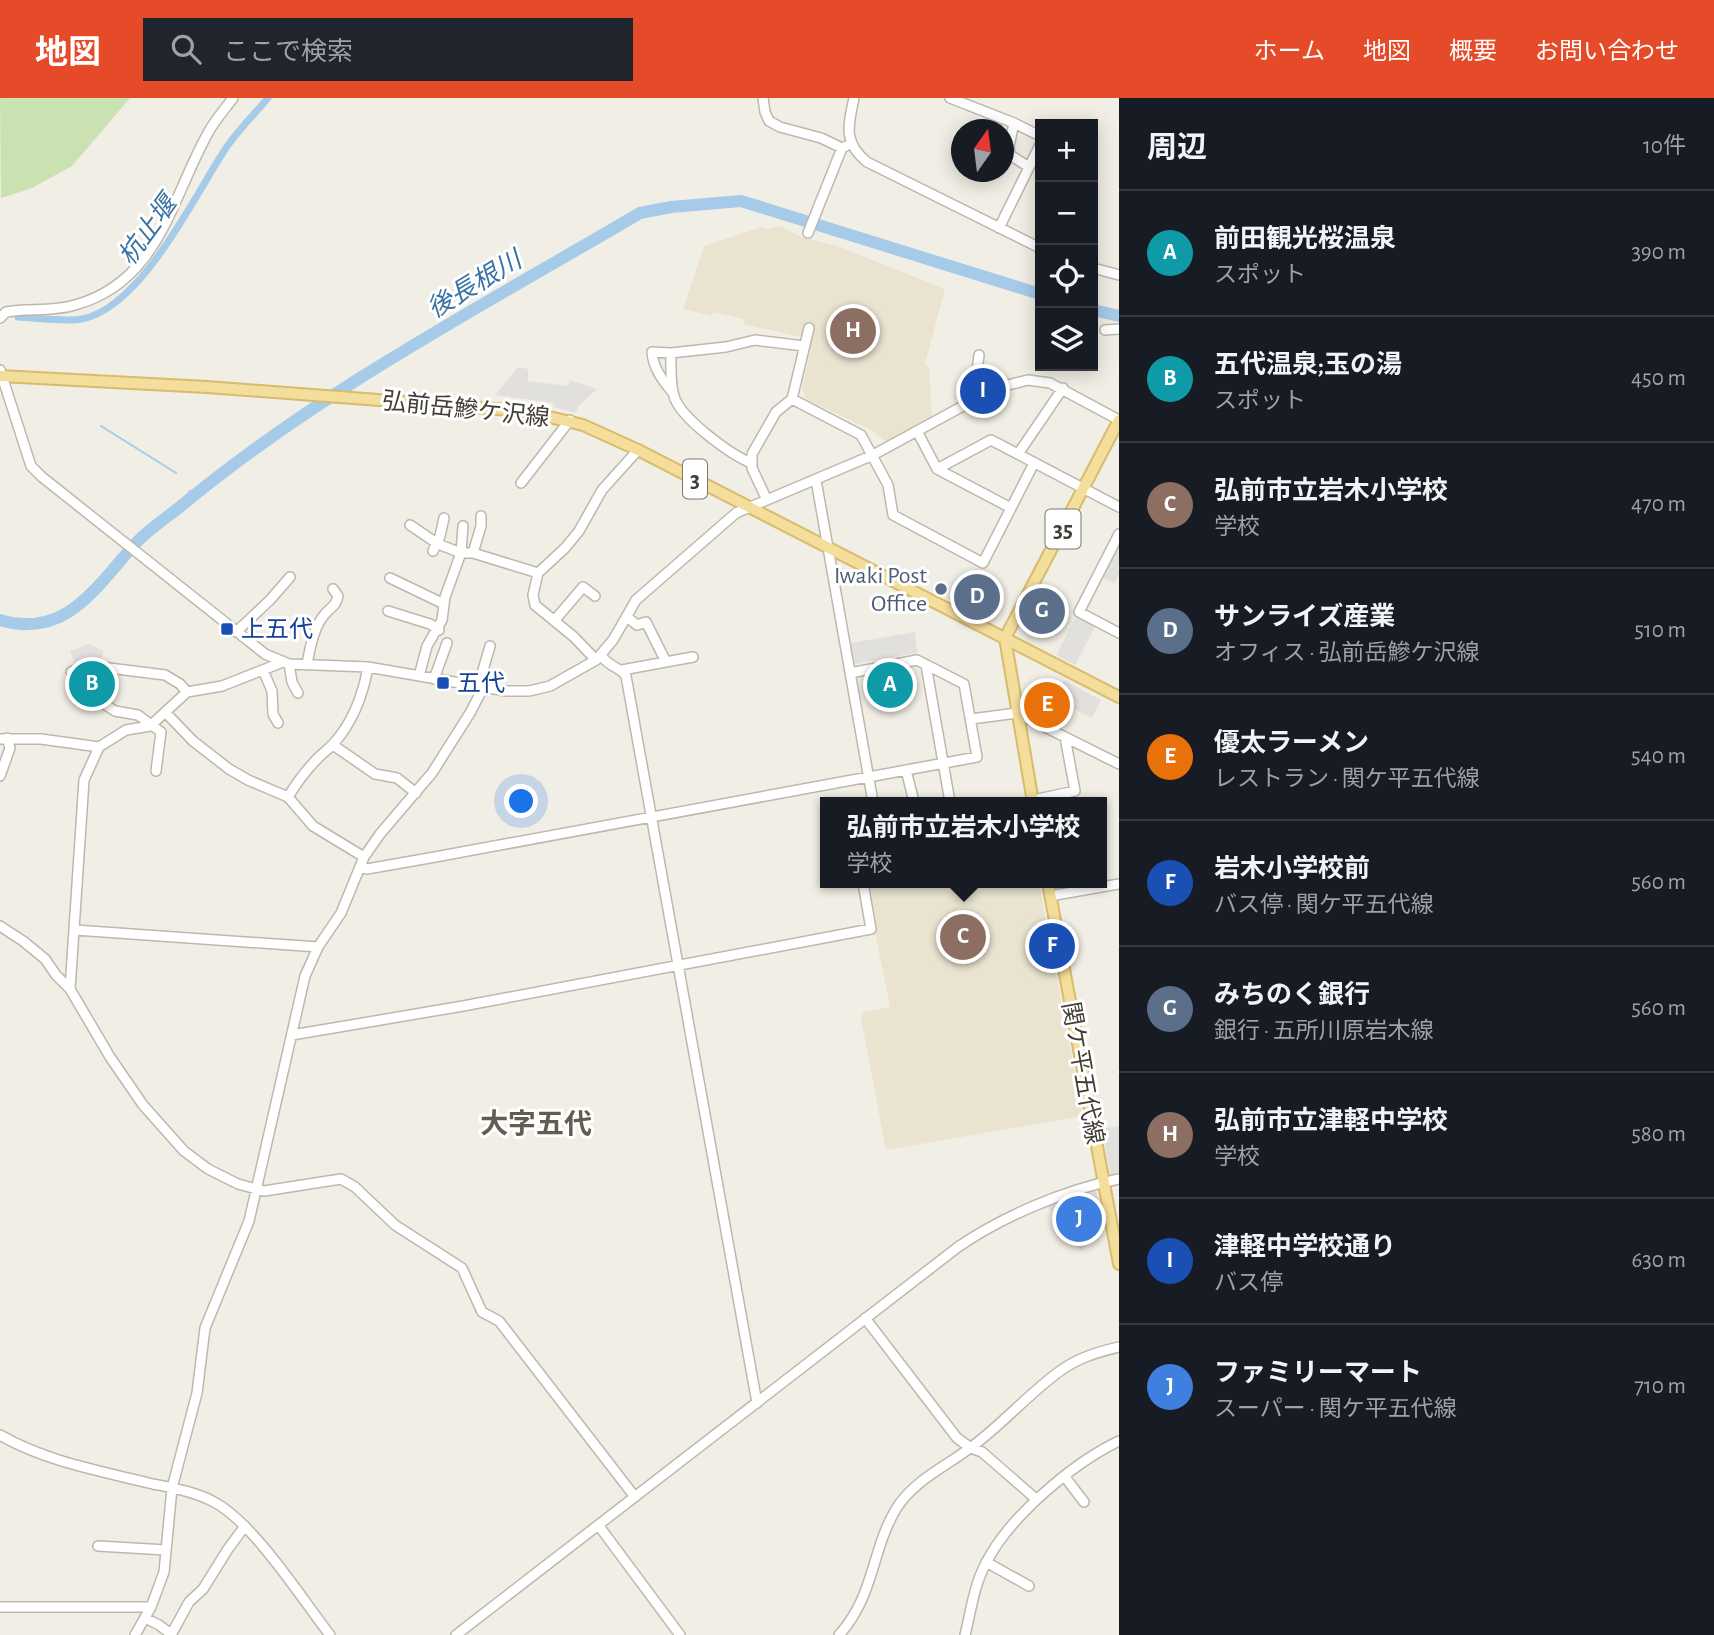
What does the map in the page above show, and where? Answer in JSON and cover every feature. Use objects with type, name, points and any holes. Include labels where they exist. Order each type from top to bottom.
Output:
[{"type":"main road","name":"弘前岳鰺ケ沢線","points":[[1,374],[506,409],[570,421],[606,434],[638,450],[1119,697]]},
{"type":"main road","name":"35","points":[[1005,638],[1119,420]]},
{"type":"main road","points":[[1005,638],[1032,797]]},
{"type":"main road","name":"関ケ平五代線","points":[[1049,888],[1119,1264]]},
{"type":"street","points":[[2,314],[75,306],[129,276],[162,233],[208,132],[233,98]]},
{"type":"street","points":[[763,98],[769,121],[780,127],[846,145],[867,162],[1035,246]]},
{"type":"street","points":[[808,233],[846,145],[854,98]]},
{"type":"street","points":[[950,98],[1004,119]]},
{"type":"street","points":[[1014,123],[1035,134]]},
{"type":"street","points":[[999,228],[1035,155]]},
{"type":"street","points":[[1014,158],[1029,167]]},
{"type":"street","points":[[1098,269],[1119,275]]},
{"type":"street","points":[[766,500],[751,463],[752,454],[776,412],[792,399],[809,328]]},
{"type":"street","points":[[1105,330],[1119,329]]},
{"type":"street","points":[[673,393],[652,361],[652,352],[671,353],[726,347],[755,340],[804,346]]},
{"type":"street","points":[[671,353],[673,393],[677,403],[705,434],[751,463]]},
{"type":"street","points":[[979,355],[975,386],[980,397]]},
{"type":"street","points":[[1,374],[31,466],[236,632],[265,654],[286,663],[298,693]]},
{"type":"street","points":[[71,989],[70,968],[75,930],[84,780],[99,747],[126,730],[150,726],[187,692],[222,687],[286,663],[368,667],[517,692],[550,686],[599,658],[636,600],[724,521],[748,507],[816,481],[873,455],[1008,383],[1028,380],[1050,383],[1119,420]]},
{"type":"street","points":[[1018,454],[1063,388]]},
{"type":"street","points":[[792,399],[861,435],[888,485],[893,515],[983,563],[1034,463]]},
{"type":"street","points":[[521,483],[570,421]]},
{"type":"street","points":[[917,431],[937,469],[1011,508]]},
{"type":"street","points":[[937,469],[987,440],[1119,507]]},
{"type":"street","points":[[638,450],[603,490],[579,531],[538,573],[533,595],[535,605],[599,658],[622,670],[693,657]]},
{"type":"street","points":[[816,481],[872,797]]},
{"type":"street","points":[[473,553],[481,526],[481,516]]},
{"type":"street","points":[[435,547],[444,517]]},
{"type":"street","points":[[410,524],[435,547],[473,553],[538,573]]},
{"type":"street","points":[[419,676],[427,646],[442,621],[444,604],[461,552],[463,526]]},
{"type":"street","points":[[1119,534],[1079,612],[1119,633]]},
{"type":"street","points":[[236,632],[270,600],[290,576]]},
{"type":"street","points":[[390,578],[444,604]]},
{"type":"street","points":[[554,621],[583,587],[594,596]]},
{"type":"street","points":[[307,664],[324,615],[337,601],[338,596],[333,589]]},
{"type":"street","points":[[388,611],[430,624],[439,630]]},
{"type":"street","points":[[627,617],[637,625],[646,622],[666,662]]},
{"type":"street","points":[[433,679],[447,643]]},
{"type":"street","points":[[135,1635],[151,1607],[164,1572],[172,1488],[197,1393],[205,1328],[245,1232],[258,1189],[305,976],[318,947],[341,913],[362,861],[380,834],[432,773],[470,713],[480,687],[490,646]]},
{"type":"street","points":[[166,713],[193,741],[229,769],[288,797],[313,826],[362,861],[367,869],[978,757],[964,684],[917,660],[850,673]]},
{"type":"street","points":[[71,672],[85,665],[165,675],[187,692]]},
{"type":"street","points":[[926,665],[949,797]]},
{"type":"street","points":[[288,797],[305,772],[333,745],[349,724],[360,701],[368,667]]},
{"type":"street","points":[[263,670],[272,691],[273,713],[278,723]]},
{"type":"street","points":[[622,670],[626,676],[757,1403]]},
{"type":"street","points":[[98,700],[115,711],[138,715],[161,732],[156,771]]},
{"type":"street","points":[[971,719],[1017,713],[1119,764]]},
{"type":"street","points":[[1050,797],[1075,791],[1065,737]]},
{"type":"street","points":[[4,738],[41,739],[99,747]]},
{"type":"street","points":[[0,776],[10,748],[4,738]]},
{"type":"street","points":[[333,745],[375,774],[397,778],[416,793]]},
{"type":"street","points":[[906,770],[913,797]]},
{"type":"street","points":[[292,1035],[463,1006],[872,929],[864,888]]},
{"type":"street","points":[[1050,896],[1096,888]]},
{"type":"street","points":[[0,926],[46,959],[56,975],[71,989],[110,1057],[143,1105],[184,1151],[208,1169],[238,1184],[264,1191],[341,1179],[355,1187],[396,1225],[462,1268],[482,1312],[499,1321],[635,1497]]},
{"type":"street","points":[[75,930],[318,947]]},
{"type":"street","points":[[456,1635],[865,1318],[988,1227],[1119,1179]]},
{"type":"street","points":[[865,1318],[957,1438],[982,1452],[1036,1499]]},
{"type":"street","points":[[839,1635],[860,1606],[889,1523],[902,1500],[918,1484],[971,1448],[1059,1372],[1087,1355],[1119,1347]]},
{"type":"street","points":[[0,1435],[59,1461],[172,1488],[215,1502],[245,1527],[330,1635]]},
{"type":"street","points":[[965,1635],[986,1562],[1012,1526],[1036,1499],[1088,1458],[1119,1441]]},
{"type":"street","points":[[1065,1477],[1084,1502]]},
{"type":"street","points":[[599,1526],[680,1635]]},
{"type":"street","points":[[145,1618],[171,1635],[189,1602],[203,1589],[245,1527]]},
{"type":"street","points":[[98,1546],[166,1550]]},
{"type":"street","points":[[986,1562],[1030,1586]]},
{"type":"street","points":[[0,1607],[151,1607]]},
{"type":"shaded area","points":[[780,226],[799,236],[837,246],[945,289],[925,364],[929,368],[932,416],[886,442],[873,431],[806,399],[802,388],[811,350],[801,344],[802,337],[743,324],[744,319],[713,312],[712,316],[683,309],[704,246],[762,227],[767,229]]},
{"type":"shaded area","points":[[518,367],[528,369],[528,381],[568,386],[570,380],[597,389],[578,407],[576,413],[553,407],[554,403],[495,395]]},
{"type":"shaded area","points":[[1119,543],[1119,576],[1114,583],[1102,577]]},
{"type":"shaded area","points":[[1077,615],[1096,625],[1075,665],[1056,655]]},
{"type":"shaded area","points":[[915,632],[917,653],[855,664],[851,643]]},
{"type":"shaded area","points":[[89,644],[104,651],[100,662],[87,660],[75,664],[70,651]]},
{"type":"shaded area","points":[[1064,680],[1101,700],[1092,718],[1054,699]]},
{"type":"shaded area","points":[[866,888],[1040,888],[1083,1116],[886,1150],[861,1018],[864,1012],[890,1007]]},
{"type":"shaded area","points":[[1119,1126],[1119,1174],[1112,1176],[1102,1129]]},
{"type":"shaded area","points":[[1096,1191],[1104,1230],[1081,1251],[1048,1206],[1075,1195],[1084,1196]]},
{"type":"green space","points":[[0,98],[130,98],[72,166],[32,188],[1,198]]},
{"type":"waterway","name":"杭止堰","points":[[18,317],[82,319],[104,311],[125,295],[164,248],[229,144],[268,98]]},
{"type":"waterway","name":"後長根川","points":[[0,620],[23,624],[44,622],[62,616],[93,591],[146,533],[290,424],[404,350],[640,213],[671,207],[741,201],[1035,292]]},
{"type":"waterway","name":"後長根川","points":[[1098,311],[1119,316]]},
{"type":"waterway","points":[[101,426],[176,473]]},
{"type":"waterway","name":"後長根川","points":[[189,491],[193,495]]},
{"type":"place","name":"弘前市立津軽中学校","points":[[853,331]]},
{"type":"place","name":"津軽中学校通り","points":[[983,391]]},
{"type":"place","name":"Iwaki Post Office","points":[[941,589]]},
{"type":"place","name":"サンライズ産業","points":[[977,597]]},
{"type":"place","name":"みちのく銀行","points":[[1042,611]]},
{"type":"place","name":"上五代","points":[[227,629]]},
{"type":"place","name":"五代","points":[[443,683]]},
{"type":"place","name":"五代温泉;玉の湯","points":[[92,684]]},
{"type":"place","name":"前田観光桜温泉","points":[[890,685]]},
{"type":"place","name":"優太ラーメン","points":[[1047,705]]},
{"type":"place","name":"弘前市立岩木小学校","points":[[963,937]]},
{"type":"place","name":"岩木小学校前","points":[[1052,946]]},
{"type":"place","name":"ファミリーマート","points":[[1079,1219]]},
{"type":"district","name":"大字五代","points":[[536,1123]]}]
